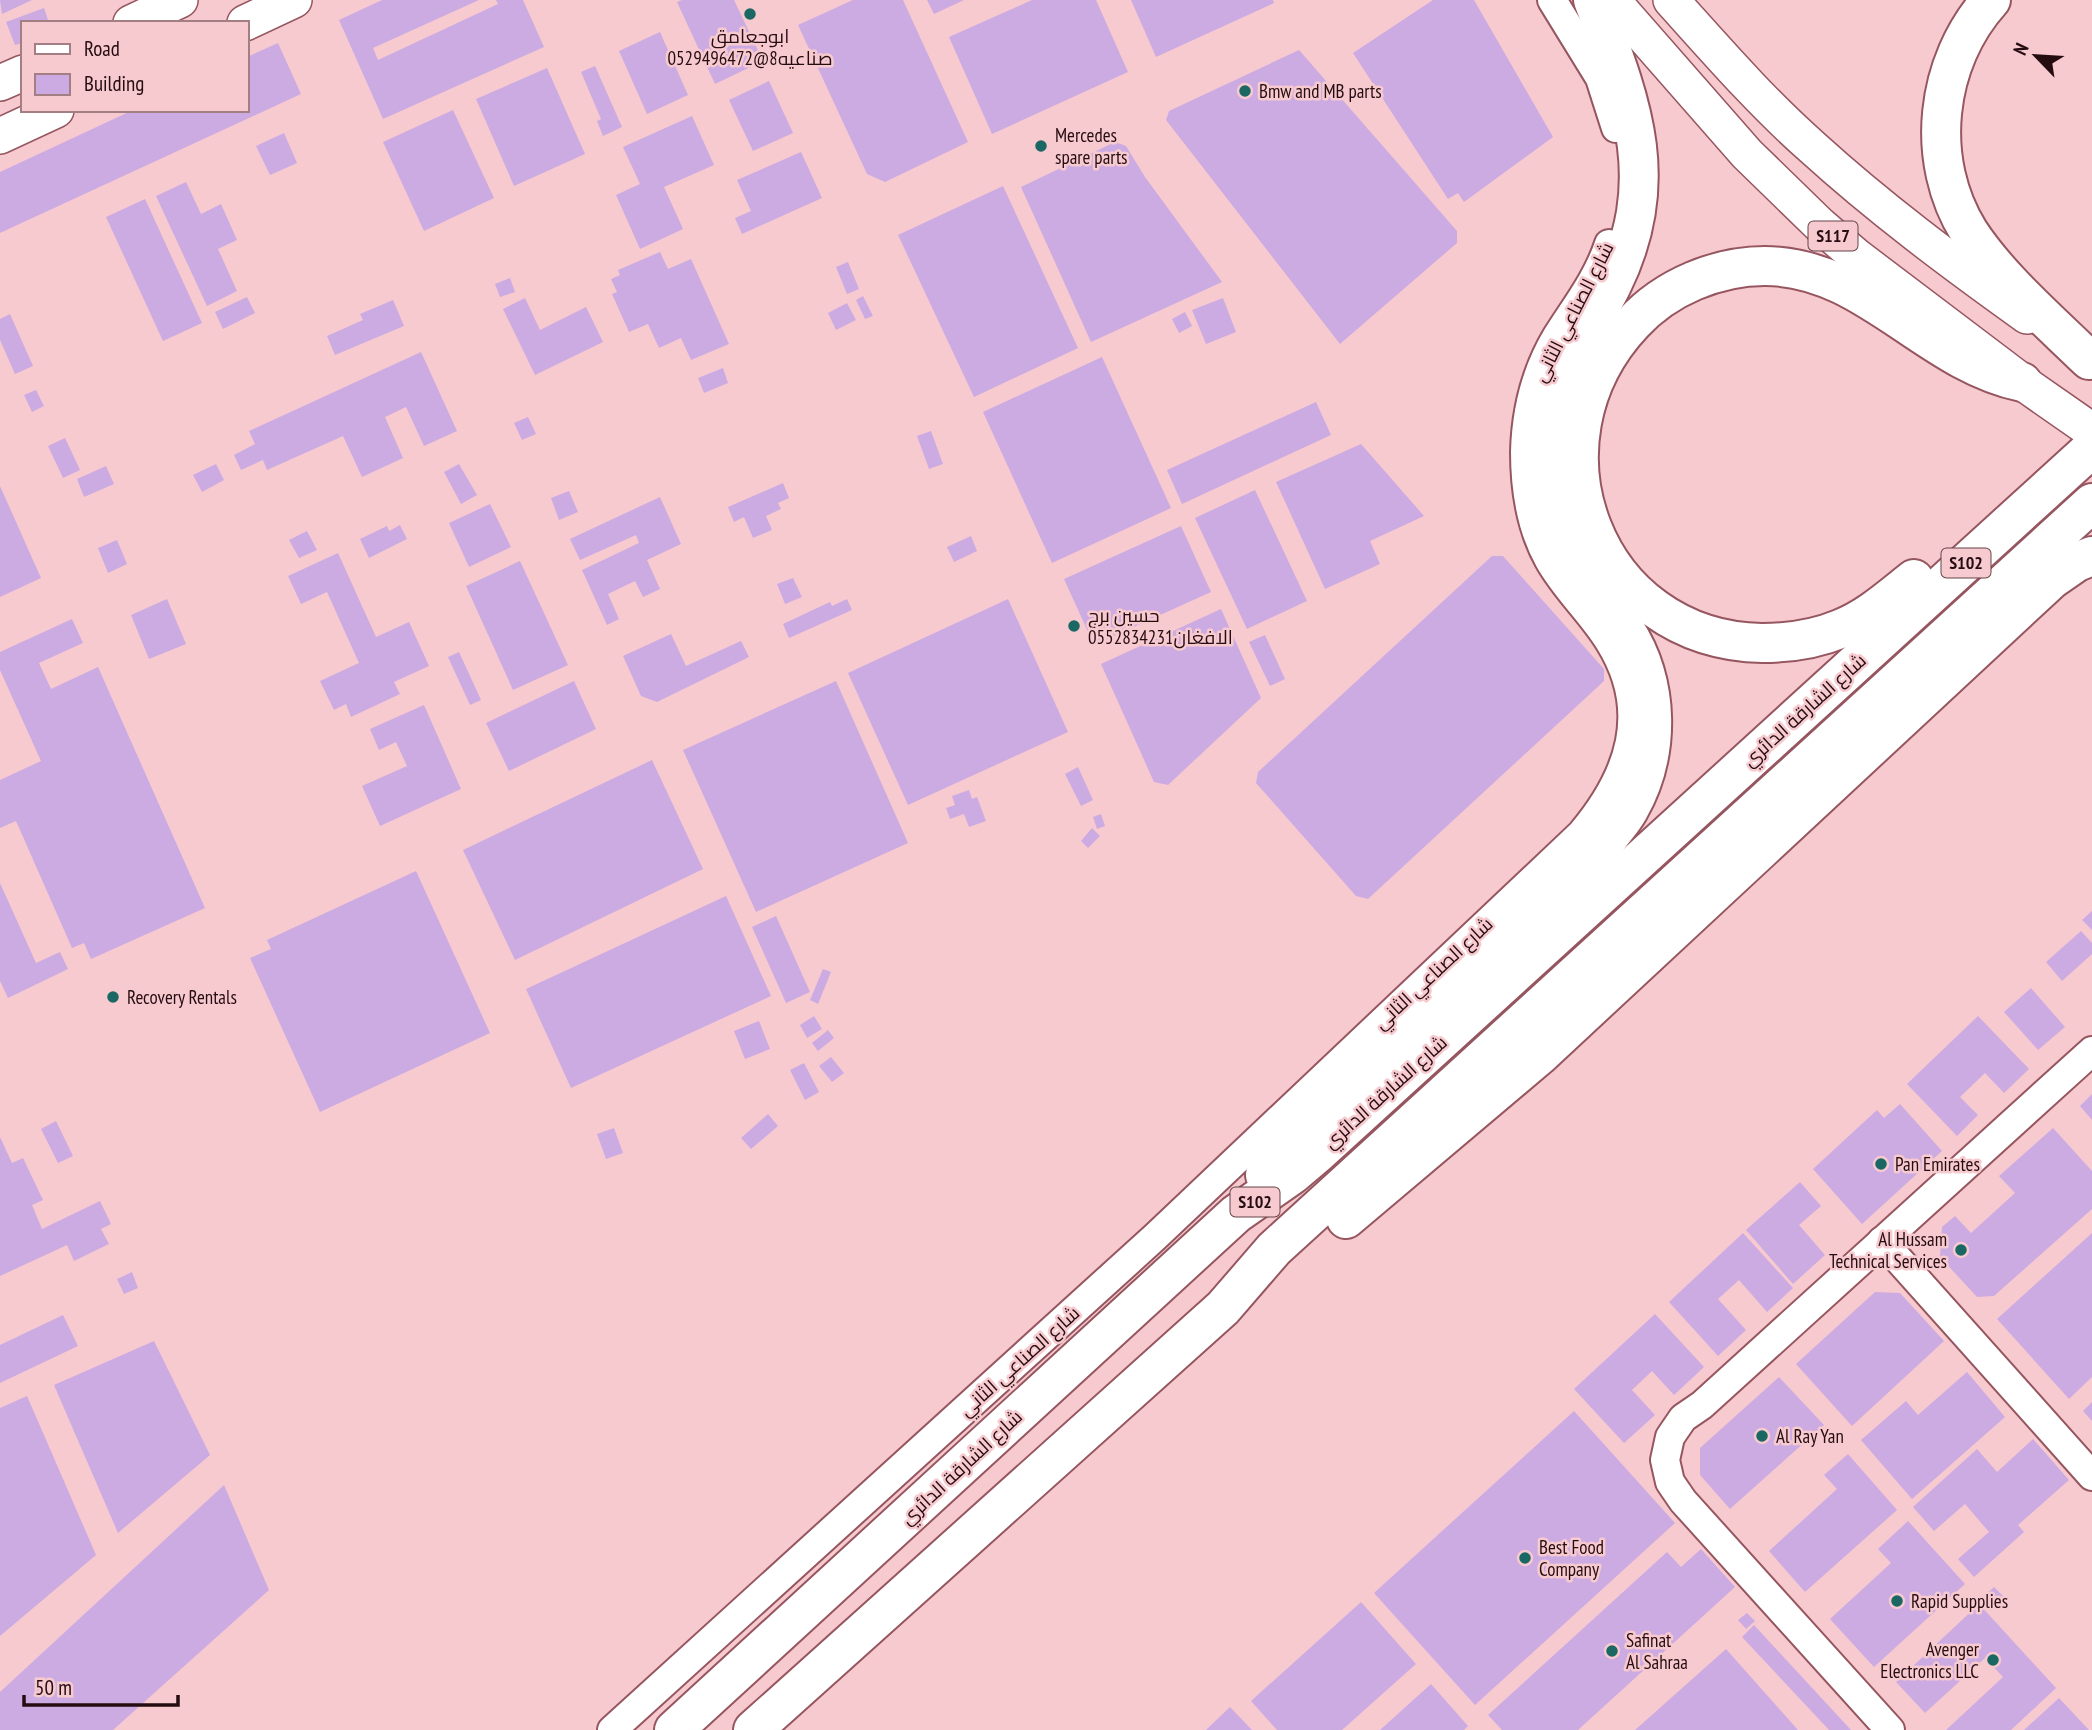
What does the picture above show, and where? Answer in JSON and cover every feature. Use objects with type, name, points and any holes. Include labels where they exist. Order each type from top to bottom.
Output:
[{"type":"highway","points":[[1236,1214],[1299,1134],[1606,840],[1628,812],[1648,761],[1652,707],[1642,662],[1624,627],[1572,555],[1554,503],[1546,463],[1547,421],[1553,395],[1576,347],[1614,282],[1633,228],[1639,191],[1640,171],[1626,92],[1593,0]]},
{"type":"highway","points":[[1991,0],[1962,41],[1950,71],[1942,104],[1941,137],[1945,170],[1954,202],[1969,231],[1989,258],[2090,362]]},
{"type":"highway","points":[[2006,526],[1977,537],[1950,552],[1858,621],[1816,637],[1780,643],[1744,643],[1709,635],[1675,621],[1645,601],[1620,575],[1600,545],[1583,500],[1578,476],[1578,440],[1589,393],[1598,370],[1617,339],[1642,313],[1662,299],[1704,276],[1740,268],[1789,267],[1813,271],[1860,293],[1965,362],[2002,378],[2022,382]]},
{"type":"highway","name":"شارع الشارقة الدائري","points":[[674,1730],[1236,1214],[1318,1153],[2092,448]]},
{"type":"highway","name":"S102","points":[[753,1730],[1223,1308],[1274,1249],[2092,503]]},
{"type":"highway","points":[[1223,1308],[1286,1272],[1407,1166],[1503,1087],[2052,580],[2077,562],[2092,556]]},
{"type":"main road","points":[[135,21],[180,0]]},
{"type":"main road","points":[[248,22],[294,0]]},
{"type":"main road","name":"S117","points":[[1612,0],[1738,144],[1811,216],[1856,256],[2022,382],[2092,431]]},
{"type":"main road","name":"S117","points":[[1671,0],[1777,114],[1843,174],[1982,283],[2090,362]]},
{"type":"main road","points":[[0,83],[21,74]]},
{"type":"main road","points":[[0,136],[52,112]]},
{"type":"street","name":"شارع الصناعي الثاني","points":[[612,1730],[1156,1237],[1581,834],[1602,809],[1619,780],[1629,749],[1632,721],[1629,693],[1621,666],[1609,641],[1565,585],[1548,558],[1535,524],[1527,491],[1525,451],[1528,419],[1538,373],[1556,338],[1597,272],[1616,221],[1622,190],[1617,132],[1607,97],[1593,64],[1552,0]]},
{"type":"street","points":[[1890,1730],[1683,1501],[1682,1476],[1691,1428],[1702,1405],[2092,1051]]},
{"type":"street","points":[[1882,1241],[2092,1476]]},
{"type":"building","points":[[0,0],[32,0],[2,14]]},
{"type":"building","points":[[382,0],[479,0],[373,48],[378,60],[498,4],[496,0],[523,0],[544,47],[383,119],[339,20]]},
{"type":"building","points":[[734,0],[763,61],[715,84],[677,2]]},
{"type":"building","points":[[853,0],[903,0],[968,142],[885,182],[867,174],[798,25]]},
{"type":"building","points":[[927,0],[964,0],[934,14]]},
{"type":"building","points":[[1032,0],[1096,0],[1128,72],[992,134],[949,37]]},
{"type":"building","points":[[1131,0],[1273,0],[1274,3],[1156,57]]},
{"type":"building","points":[[1433,0],[1474,0],[1553,137],[1464,202],[1458,193],[1448,199],[1353,53]]},
{"type":"building","points":[[44,8],[48,21],[21,21],[21,44],[15,45],[6,22]]},
{"type":"building","points":[[660,32],[688,95],[647,114],[619,51]]},
{"type":"building","points":[[278,43],[301,94],[0,233],[0,172],[129,112],[248,112],[248,57]]},
{"type":"building","points":[[1299,50],[1457,231],[1457,243],[1340,344],[1166,120],[1169,111]]},
{"type":"building","points":[[595,66],[622,127],[603,136],[597,121],[601,119],[581,72]]},
{"type":"building","points":[[547,68],[585,154],[514,186],[476,99]]},
{"type":"building","points":[[769,81],[793,133],[753,151],[729,100]]},
{"type":"building","points":[[453,110],[494,198],[424,231],[383,142]]},
{"type":"building","points":[[692,116],[714,165],[664,187],[683,229],[640,249],[616,195],[640,184],[623,147]]},
{"type":"building","points":[[284,133],[297,163],[270,175],[256,146]]},
{"type":"building","points":[[1115,142],[1126,146],[1145,177],[1222,282],[1091,342],[1021,187]]},
{"type":"building","points":[[801,152],[822,198],[742,234],[735,218],[751,211],[737,180]]},
{"type":"building","points":[[186,182],[201,214],[221,204],[237,240],[218,249],[237,291],[207,306],[156,196]]},
{"type":"building","points":[[1003,186],[1078,348],[974,397],[898,235]]},
{"type":"building","points":[[145,199],[202,323],[163,341],[106,217]]},
{"type":"building","points":[[660,252],[668,269],[691,259],[729,344],[691,360],[681,338],[659,348],[648,324],[629,332],[612,294],[617,292],[611,279],[620,275],[618,270]]},
{"type":"building","points":[[848,262],[859,289],[847,294],[836,267]]},
{"type":"building","points":[[510,278],[515,292],[500,297],[495,284]]},
{"type":"building","points":[[863,296],[873,316],[865,319],[856,300]]},
{"type":"building","points":[[247,297],[255,313],[223,329],[215,312]]},
{"type":"building","points":[[525,298],[540,330],[586,307],[603,342],[535,375],[503,309]]},
{"type":"building","points":[[1223,298],[1236,332],[1206,344],[1192,310]]},
{"type":"building","points":[[393,300],[404,326],[335,355],[327,336],[363,320],[360,314]]},
{"type":"building","points":[[847,303],[856,320],[836,330],[828,313]]},
{"type":"building","points":[[1185,312],[1192,326],[1179,333],[1172,319]]},
{"type":"building","points":[[10,314],[33,366],[15,374],[0,340],[0,319]]},
{"type":"building","points":[[421,352],[457,431],[424,446],[406,407],[385,417],[403,458],[362,477],[343,436],[267,470],[263,460],[241,470],[234,455],[255,444],[249,431]]},
{"type":"building","points":[[1102,357],[1171,508],[1052,563],[983,412]]},
{"type":"building","points":[[723,368],[728,383],[704,393],[698,378]]},
{"type":"building","points":[[36,390],[44,406],[32,412],[24,395]]},
{"type":"building","points":[[1316,402],[1331,435],[1182,504],[1167,470]]},
{"type":"building","points":[[528,417],[536,434],[522,440],[514,423]]},
{"type":"building","points":[[931,431],[943,464],[929,469],[917,436]]},
{"type":"building","points":[[65,438],[80,470],[63,478],[48,446]]},
{"type":"building","points":[[1361,444],[1424,516],[1370,541],[1380,564],[1325,589],[1276,482]]},
{"type":"building","points":[[216,464],[224,480],[202,492],[193,475]]},
{"type":"building","points":[[459,464],[477,495],[461,504],[444,472]]},
{"type":"building","points":[[106,466],[114,484],[84,497],[77,479]]},
{"type":"building","points":[[783,483],[789,498],[778,503],[781,509],[766,516],[772,530],[753,538],[744,517],[734,522],[728,507]]},
{"type":"building","points":[[0,486],[41,578],[0,597]]},
{"type":"building","points":[[1255,490],[1307,601],[1247,629],[1195,518]]},
{"type":"building","points":[[569,491],[578,512],[559,520],[551,498]]},
{"type":"building","points":[[660,497],[681,544],[647,560],[660,589],[643,597],[635,581],[608,594],[619,619],[607,625],[582,570],[639,543],[636,535],[580,560],[570,539]]},
{"type":"building","points":[[490,504],[511,547],[469,567],[449,523]]},
{"type":"building","points":[[400,525],[407,539],[369,558],[360,539],[387,526],[389,531]]},
{"type":"building","points":[[1181,526],[1211,592],[1094,645],[1064,579]]},
{"type":"building","points":[[307,531],[317,550],[299,558],[289,540]]},
{"type":"building","points":[[971,536],[977,551],[954,562],[947,547]]},
{"type":"building","points":[[117,540],[127,564],[108,573],[98,548]]},
{"type":"building","points":[[338,553],[376,637],[409,622],[429,666],[394,682],[400,694],[351,717],[346,704],[334,710],[320,681],[359,663],[327,592],[301,604],[288,576]]},
{"type":"building","points":[[1492,556],[1503,556],[1604,669],[1604,681],[1368,899],[1356,896],[1256,783],[1258,772]]},
{"type":"building","points":[[520,561],[568,665],[513,690],[466,586]]},
{"type":"building","points":[[793,578],[802,597],[785,604],[777,584]]},
{"type":"building","points":[[167,599],[186,644],[149,659],[131,615]]},
{"type":"building","points":[[847,599],[852,610],[789,638],[783,624],[830,602],[832,606]]},
{"type":"building","points":[[1008,599],[1068,732],[908,805],[848,673]]},
{"type":"building","points":[[1221,609],[1261,698],[1168,785],[1154,782],[1101,664]]},
{"type":"building","points":[[72,619],[83,643],[39,663],[51,689],[98,667],[205,908],[91,959],[84,943],[72,948],[16,821],[0,828],[0,780],[41,761],[0,670],[0,652]]},
{"type":"building","points":[[671,634],[686,666],[741,641],[749,657],[657,702],[641,696],[623,656]]},
{"type":"building","points":[[1265,635],[1285,679],[1270,686],[1249,642]]},
{"type":"building","points":[[459,652],[481,700],[470,705],[448,657]]},
{"type":"building","points":[[574,681],[596,729],[509,771],[486,723]]},
{"type":"building","points":[[836,681],[908,843],[756,912],[683,750]]},
{"type":"building","points":[[424,705],[461,789],[380,826],[362,786],[407,766],[396,742],[379,750],[370,729]]},
{"type":"building","points":[[652,760],[703,869],[515,960],[463,850]]},
{"type":"building","points":[[1078,767],[1093,800],[1081,806],[1065,774]]},
{"type":"building","points":[[969,790],[972,799],[977,797],[986,821],[969,827],[964,814],[950,819],[946,808],[955,805],[952,796]]},
{"type":"building","points":[[1101,814],[1105,826],[1097,829],[1093,817]]},
{"type":"building","points":[[1092,828],[1100,836],[1088,848],[1081,841]]},
{"type":"building","points":[[416,871],[490,1033],[320,1112],[250,958],[271,949],[267,940]]},
{"type":"building","points":[[0,883],[36,963],[60,952],[68,969],[8,998],[0,981]]},
{"type":"building","points":[[726,896],[771,996],[571,1088],[526,989]]},
{"type":"building","points":[[2092,911],[2092,930],[2082,920]]},
{"type":"building","points":[[776,916],[810,992],[786,1003],[752,927]]},
{"type":"building","points":[[2081,931],[2092,943],[2092,954],[2062,981],[2046,962]]},
{"type":"building","points":[[823,969],[831,972],[818,1004],[810,1000]]},
{"type":"building","points":[[2031,988],[2065,1027],[2038,1050],[2004,1012]]},
{"type":"building","points":[[814,1016],[822,1029],[807,1038],[800,1025]]},
{"type":"building","points":[[1978,1016],[2029,1069],[2004,1093],[1985,1073],[1960,1097],[1978,1115],[1957,1136],[1907,1084]]},
{"type":"building","points":[[759,1021],[770,1049],[745,1059],[734,1031]]},
{"type":"building","points":[[828,1030],[834,1038],[818,1051],[812,1043]]},
{"type":"building","points":[[831,1057],[844,1073],[832,1082],[819,1066]]},
{"type":"building","points":[[804,1063],[819,1092],[805,1100],[790,1070]]},
{"type":"building","points":[[2092,1094],[2092,1120],[2080,1106]]},
{"type":"building","name":"Pan Emirates","points":[[1900,1104],[1942,1151],[1862,1224],[1813,1169],[1877,1110],[1884,1118]]},
{"type":"building","points":[[768,1114],[778,1126],[751,1149],[741,1138]]},
{"type":"building","points":[[56,1121],[73,1156],[58,1163],[41,1129]]},
{"type":"building","points":[[614,1128],[623,1153],[606,1159],[597,1134]]},
{"type":"building","points":[[2053,1128],[2092,1171],[2092,1209],[1994,1296],[1977,1297],[1940,1257],[1942,1227],[1955,1216],[1971,1233],[2015,1193],[1999,1176]]},
{"type":"building","points":[[0,1137],[12,1163],[23,1158],[43,1200],[32,1205],[42,1229],[100,1201],[111,1224],[101,1229],[109,1244],[74,1261],[67,1245],[0,1276]]},
{"type":"building","points":[[1800,1182],[1821,1206],[1799,1225],[1825,1255],[1793,1284],[1746,1230]]},
{"type":"building","points":[[1743,1233],[1793,1288],[1767,1312],[1739,1280],[1718,1299],[1746,1330],[1718,1356],[1669,1302]]},
{"type":"building","points":[[2092,1233],[2092,1377],[2069,1399],[1997,1319]]},
{"type":"building","points":[[132,1272],[138,1288],[124,1294],[117,1279]]},
{"type":"building","points":[[1875,1292],[1900,1293],[1944,1341],[1852,1426],[1796,1364]]},
{"type":"building","points":[[1655,1314],[1704,1367],[1674,1395],[1652,1371],[1632,1390],[1655,1415],[1624,1443],[1574,1389]]},
{"type":"building","points":[[63,1315],[78,1346],[0,1383],[0,1345]]},
{"type":"building","points":[[154,1341],[210,1455],[118,1533],[54,1385]]},
{"type":"building","points":[[1967,1372],[2005,1417],[1912,1499],[1861,1440],[1906,1401],[1918,1415]]},
{"type":"building","name":"Al Ray Yan","points":[[1779,1377],[1824,1425],[1730,1509],[1700,1475],[1700,1448]]},
{"type":"building","points":[[27,1396],[96,1555],[0,1636],[0,1408]]},
{"type":"building","points":[[2092,1402],[2092,1421],[2083,1411]]},
{"type":"building","name":"Best Food Company","points":[[1574,1411],[1675,1523],[1475,1705],[1374,1593]]},
{"type":"building","points":[[2033,1439],[2069,1480],[2018,1525],[2024,1532],[1974,1577],[1958,1559],[1989,1532],[1965,1504],[1934,1531],[1913,1507],[1977,1449],[1997,1472]]},
{"type":"building","points":[[1848,1454],[1897,1510],[1805,1592],[1769,1551],[1837,1489],[1824,1475]]},
{"type":"building","points":[[224,1485],[269,1590],[113,1730],[0,1730],[0,1692]]},
{"type":"building","name":"Rapid Supplies","points":[[1908,1521],[1965,1584],[1874,1667],[1830,1619],[1891,1563],[1878,1549]]},
{"type":"building","name":"Safinat Al Sahraa","points":[[1701,1549],[1735,1587],[1578,1730],[1502,1730],[1488,1715],[1667,1552],[1681,1567]]},
{"type":"building","points":[[1994,1587],[2005,1598],[1992,1610],[1981,1599]]},
{"type":"building","points":[[1361,1602],[1416,1664],[1342,1730],[1277,1730],[1251,1701]]},
{"type":"building","points":[[1979,1604],[2056,1688],[2011,1730],[1946,1730],[2003,1677],[1985,1658],[1925,1713],[1896,1682]]},
{"type":"building","points":[[1747,1613],[1755,1621],[1746,1629],[1738,1620]]},
{"type":"building","points":[[1754,1625],[1851,1730],[1829,1730],[1742,1637]]},
{"type":"building","points":[[1726,1649],[1798,1730],[1635,1730]]},
{"type":"building","points":[[1431,1684],[1468,1726],[1464,1730],[1380,1730]]},
{"type":"building","points":[[2059,1698],[2089,1730],[2024,1730]]},
{"type":"building","points":[[1230,1707],[1252,1730],[1206,1730]]},
{"type":"place","name":"ابوجعامق صناعيه8@0529496472","points":[[750,14]]},
{"type":"place","name":"Bmw and MB parts","points":[[1245,91]]},
{"type":"place","name":"Mercedes spare parts","points":[[1041,146]]},
{"type":"place","name":"حسين برج الافغان0552834231","points":[[1074,626]]},
{"type":"place","name":"Recovery Rentals","points":[[113,997]]},
{"type":"place","name":"Pan Emirates","points":[[1881,1164]]},
{"type":"place","name":"Al Hussam Technical Services","points":[[1961,1250]]},
{"type":"place","name":"Al Ray Yan","points":[[1762,1436]]},
{"type":"place","name":"Best Food Company","points":[[1525,1558]]},
{"type":"place","name":"Rapid Supplies","points":[[1897,1601]]},
{"type":"place","name":"Safinat Al Sahraa","points":[[1612,1651]]},
{"type":"place","name":"Avenger Electronics LLC","points":[[1993,1660]]}]
